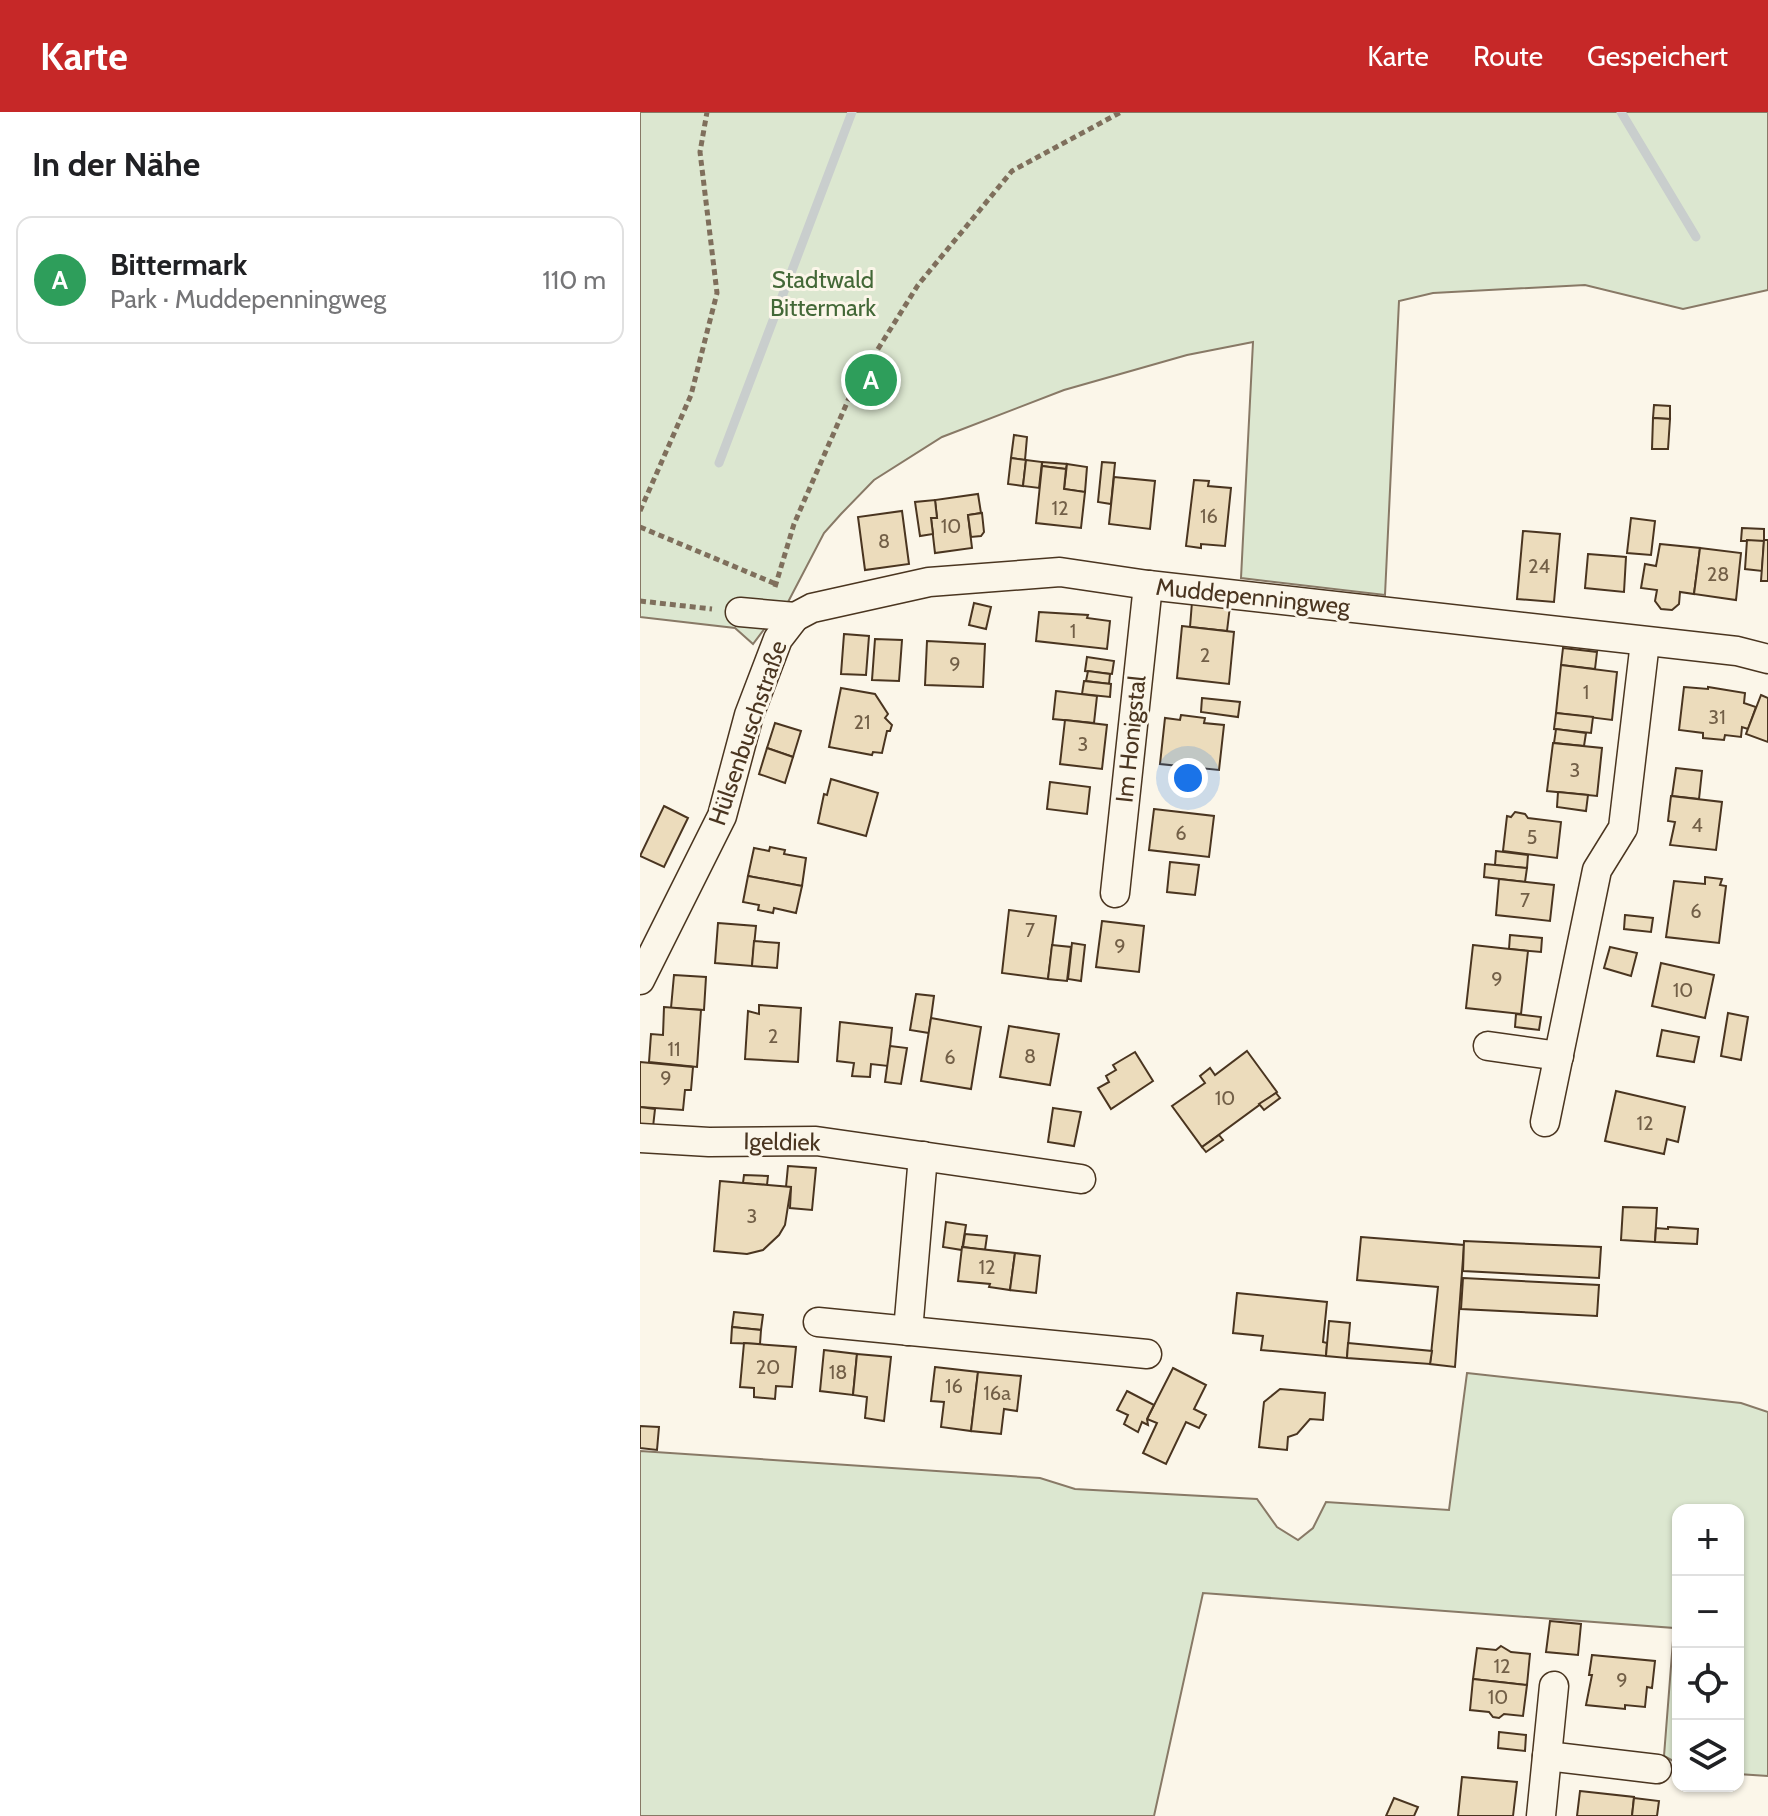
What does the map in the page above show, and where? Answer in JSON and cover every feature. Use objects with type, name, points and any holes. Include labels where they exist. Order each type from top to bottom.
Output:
[{"type":"street","name":"Muddepenningweg","points":[[740,612],[795,617],[812,608],[929,582],[1060,572],[1148,585],[1737,651],[1768,659]]},
{"type":"street","name":"Im Honigstal","points":[[1115,893],[1148,585]]},
{"type":"street","name":"Hülsenbuschstraße","points":[[640,980],[722,816],[749,715],[778,639],[795,617]]},
{"type":"street","points":[[1545,1122],[1597,870],[1623,828],[1645,642]]},
{"type":"street","points":[[1488,1046],[1559,1056]]},
{"type":"street","name":"Igeldiek","points":[[640,1138],[709,1142],[816,1141],[1081,1179]]},
{"type":"street","points":[[908,1331],[923,1156]]},
{"type":"street","points":[[818,1322],[1147,1354]]},
{"type":"street","points":[[1541,1816],[1554,1686]]},
{"type":"street","points":[[1547,1756],[1657,1769]]},
{"type":"path","points":[[640,511],[691,395],[717,293],[700,152],[707,112]]},
{"type":"path","points":[[640,527],[776,584],[794,524],[853,389],[918,285],[1012,171],[1121,112]]},
{"type":"path","points":[[640,601],[740,612]]},
{"type":"green space","name":"Stadtwald Bittermark","points":[[640,112],[1768,112],[1768,290],[1683,309],[1585,285],[1433,293],[1399,301],[1385,595],[1241,578],[1253,342],[1187,355],[1064,390],[942,437],[874,480],[841,514],[824,533],[787,604],[783,604],[753,644],[735,628],[640,617]]},
{"type":"green space","points":[[1467,1373],[1741,1403],[1768,1412],[1768,1776],[1744,1774],[1744,1504],[1672,1504],[1672,1628],[1203,1593],[1154,1816],[640,1816],[640,1451],[1040,1478],[1075,1489],[1257,1499],[1277,1527],[1298,1540],[1313,1528],[1326,1502],[1449,1510]]},
{"type":"green space","points":[[1672,1654],[1672,1760],[1664,1756]]},
{"type":"building","points":[[1654,405],[1670,406],[1670,419],[1653,418]]},
{"type":"building","points":[[1653,418],[1670,419],[1668,449],[1652,449]]},
{"type":"building","points":[[1014,435],[1027,437],[1025,460],[1011,458]]},
{"type":"building","points":[[1011,458],[1026,460],[1023,486],[1008,484]]},
{"type":"building","points":[[1026,460],[1042,462],[1039,488],[1023,486]]},
{"type":"building","points":[[1042,462],[1067,464],[1066,469],[1042,466]]},
{"type":"building","points":[[1102,462],[1115,463],[1111,504],[1098,502]]},
{"type":"building","points":[[1067,464],[1087,467],[1085,492],[1064,489]]},
{"type":"building","points":[[1042,466],[1066,469],[1064,489],[1085,492],[1081,528],[1036,523]]},
{"type":"building","points":[[1114,477],[1155,481],[1150,529],[1109,524]]},
{"type":"building","points":[[1194,480],[1209,481],[1208,486],[1231,488],[1225,546],[1186,546]]},
{"type":"building","points":[[978,494],[981,513],[968,515],[972,548],[935,553],[931,518],[937,518],[935,500]]},
{"type":"building","points":[[935,500],[937,518],[931,518],[933,534],[920,536],[915,502]]},
{"type":"building","points":[[902,511],[909,564],[865,570],[858,517]]},
{"type":"building","points":[[982,513],[984,532],[981,536],[971,537],[968,515]]},
{"type":"building","points":[[1631,518],[1655,521],[1651,555],[1627,553]]},
{"type":"building","points":[[1742,528],[1764,529],[1764,541],[1741,541]]},
{"type":"building","points":[[1523,531],[1560,534],[1554,602],[1517,599]]},
{"type":"building","points":[[1747,540],[1764,541],[1762,571],[1745,569]]},
{"type":"building","points":[[1764,540],[1768,540],[1768,581],[1761,581]]},
{"type":"building","points":[[1660,544],[1700,548],[1694,594],[1680,592],[1679,604],[1672,610],[1661,609],[1655,601],[1657,590],[1641,588],[1645,564],[1656,566]]},
{"type":"building","points":[[1700,548],[1741,553],[1736,600],[1694,594]]},
{"type":"building","points":[[1588,554],[1626,557],[1624,592],[1585,588]]},
{"type":"building","points":[[1192,602],[1230,606],[1227,631],[1190,627]]},
{"type":"building","points":[[974,603],[991,607],[986,629],[969,625]]},
{"type":"building","points":[[1039,612],[1088,615],[1087,618],[1110,621],[1107,649],[1036,641]]},
{"type":"building","points":[[1182,626],[1234,632],[1229,684],[1177,678]]},
{"type":"building","points":[[844,634],[869,636],[866,675],[841,674]]},
{"type":"building","points":[[875,639],[902,640],[899,681],[872,680]]},
{"type":"building","points":[[927,641],[985,644],[983,687],[925,685]]},
{"type":"building","points":[[1563,648],[1597,652],[1595,669],[1561,665]]},
{"type":"building","points":[[1087,657],[1114,661],[1112,674],[1085,671]]},
{"type":"building","points":[[1561,665],[1617,672],[1612,720],[1556,713]]},
{"type":"building","points":[[1088,671],[1110,674],[1109,684],[1086,681]]},
{"type":"building","points":[[1084,681],[1111,684],[1110,697],[1082,694]]},
{"type":"building","points":[[1684,687],[1745,693],[1744,703],[1756,707],[1748,729],[1742,727],[1741,737],[1725,735],[1724,740],[1703,738],[1703,733],[1679,730]]},
{"type":"building","points":[[841,688],[875,694],[888,714],[885,718],[892,725],[887,731],[882,753],[873,752],[872,755],[829,747]]},
{"type":"building","points":[[1056,691],[1097,696],[1094,723],[1053,719]]},
{"type":"building","points":[[1761,695],[1768,698],[1768,742],[1746,734]]},
{"type":"building","points":[[1202,698],[1240,702],[1238,717],[1201,712]]},
{"type":"building","points":[[1556,713],[1593,717],[1591,733],[1554,729]]},
{"type":"building","points":[[1181,715],[1205,718],[1204,723],[1224,725],[1219,770],[1160,764],[1165,718],[1180,720]]},
{"type":"building","points":[[1065,720],[1107,725],[1102,769],[1060,764]]},
{"type":"building","points":[[775,723],[801,731],[793,757],[767,748]]},
{"type":"building","points":[[1556,729],[1586,733],[1584,746],[1554,743]]},
{"type":"building","points":[[1553,743],[1602,748],[1597,796],[1547,791]]},
{"type":"building","points":[[767,748],[793,757],[785,783],[759,774]]},
{"type":"building","points":[[1676,768],[1702,771],[1699,799],[1672,796]]},
{"type":"building","points":[[831,779],[878,793],[866,836],[818,823],[824,794],[827,795]]},
{"type":"building","points":[[1050,782],[1090,787],[1087,814],[1047,809]]},
{"type":"building","points":[[1558,792],[1588,795],[1586,811],[1557,807]]},
{"type":"building","points":[[1671,796],[1722,802],[1716,850],[1670,845],[1675,822],[1668,821]]},
{"type":"building","points":[[664,806],[688,818],[664,867],[640,856]]},
{"type":"building","points":[[1154,809],[1214,816],[1209,857],[1149,850]]},
{"type":"building","points":[[1515,812],[1528,818],[1561,822],[1557,858],[1503,851],[1507,816],[1511,817]]},
{"type":"building","points":[[770,847],[785,850],[784,854],[806,858],[802,886],[748,876],[754,848],[769,851]]},
{"type":"building","points":[[1496,851],[1528,855],[1527,868],[1495,865]]},
{"type":"building","points":[[1170,862],[1199,865],[1195,895],[1167,892]]},
{"type":"building","points":[[1485,864],[1527,868],[1525,882],[1484,877]]},
{"type":"building","points":[[748,876],[802,886],[796,913],[774,908],[773,913],[758,910],[759,905],[743,902]]},
{"type":"building","points":[[1705,877],[1722,879],[1720,885],[1726,886],[1719,943],[1666,937],[1674,881],[1705,884]]},
{"type":"building","points":[[1499,879],[1554,885],[1550,921],[1496,915]]},
{"type":"building","points":[[1009,910],[1056,916],[1048,979],[1002,973]]},
{"type":"building","points":[[1625,915],[1653,918],[1651,932],[1624,929]]},
{"type":"building","points":[[1102,921],[1144,926],[1139,972],[1096,967]]},
{"type":"building","points":[[718,923],[756,926],[752,966],[715,963]]},
{"type":"building","points":[[1510,935],[1542,938],[1541,952],[1509,949]]},
{"type":"building","points":[[754,941],[779,943],[777,968],[752,966]]},
{"type":"building","points":[[1072,943],[1085,945],[1081,981],[1068,979]]},
{"type":"building","points":[[1052,945],[1071,947],[1067,981],[1048,979]]},
{"type":"building","points":[[1473,945],[1528,951],[1521,1014],[1466,1008]]},
{"type":"building","points":[[1610,947],[1637,953],[1631,976],[1604,968]]},
{"type":"building","points":[[1661,963],[1714,975],[1705,1018],[1652,1006]]},
{"type":"building","points":[[674,975],[706,977],[704,1010],[671,1008]]},
{"type":"building","points":[[916,994],[934,996],[929,1033],[910,1030]]},
{"type":"building","points":[[759,1005],[801,1008],[798,1062],[745,1059],[748,1011],[759,1014]]},
{"type":"building","points":[[664,1007],[701,1010],[697,1067],[649,1062],[651,1034],[663,1035]]},
{"type":"building","points":[[1728,1013],[1748,1017],[1741,1060],[1721,1056]]},
{"type":"building","points":[[1516,1014],[1541,1017],[1539,1030],[1515,1027]]},
{"type":"building","points":[[931,1018],[981,1027],[971,1089],[921,1081]]},
{"type":"building","points":[[840,1022],[892,1028],[888,1066],[871,1064],[870,1077],[852,1076],[854,1063],[837,1061]]},
{"type":"building","points":[[1009,1026],[1059,1034],[1050,1085],[1000,1077]]},
{"type":"building","points":[[1662,1030],[1699,1037],[1694,1062],[1657,1056]]},
{"type":"building","points":[[890,1046],[907,1048],[901,1084],[885,1082]]},
{"type":"building","points":[[1247,1051],[1277,1092],[1202,1147],[1172,1106],[1205,1083],[1200,1076],[1210,1068],[1215,1075]]},
{"type":"building","points":[[1135,1052],[1153,1081],[1111,1109],[1098,1088],[1109,1082],[1106,1076],[1116,1070],[1113,1065]]},
{"type":"building","points":[[640,1062],[693,1067],[691,1090],[685,1090],[683,1110],[640,1107]]},
{"type":"building","points":[[1616,1091],[1685,1107],[1678,1142],[1667,1139],[1664,1154],[1605,1141]]},
{"type":"building","points":[[1276,1093],[1280,1098],[1264,1110],[1259,1104]]},
{"type":"building","points":[[640,1107],[655,1109],[653,1127],[640,1126]]},
{"type":"building","points":[[1053,1108],[1081,1112],[1074,1146],[1048,1142]]},
{"type":"building","points":[[1219,1135],[1223,1140],[1206,1152],[1202,1147]]},
{"type":"building","points":[[788,1166],[816,1168],[812,1210],[790,1208],[791,1187],[786,1187]]},
{"type":"building","points":[[744,1175],[768,1176],[767,1185],[743,1183]]},
{"type":"building","points":[[720,1181],[791,1187],[785,1225],[763,1250],[747,1254],[714,1251]]},
{"type":"building","points":[[1623,1207],[1657,1208],[1655,1242],[1621,1240]]},
{"type":"building","points":[[946,1222],[966,1225],[962,1250],[943,1247]]},
{"type":"building","points":[[1656,1228],[1698,1229],[1697,1244],[1655,1242]]},
{"type":"building","points":[[965,1234],[987,1236],[985,1250],[963,1247]]},
{"type":"building","points":[[1361,1237],[1464,1245],[1455,1367],[1430,1364],[1438,1287],[1357,1280]]},
{"type":"building","points":[[1464,1241],[1601,1247],[1599,1278],[1463,1271]]},
{"type":"building","points":[[962,1247],[1015,1253],[1010,1290],[989,1287],[990,1284],[958,1281]]},
{"type":"building","points":[[1015,1253],[1040,1256],[1036,1293],[1010,1290]]},
{"type":"building","points":[[1463,1278],[1599,1285],[1597,1316],[1461,1309]]},
{"type":"building","points":[[1237,1293],[1327,1302],[1323,1342],[1327,1343],[1326,1356],[1261,1350],[1263,1336],[1233,1333]]},
{"type":"building","points":[[734,1312],[763,1315],[761,1330],[732,1327]]},
{"type":"building","points":[[1329,1321],[1350,1323],[1347,1358],[1326,1356]]},
{"type":"building","points":[[732,1327],[761,1330],[760,1344],[731,1343]]},
{"type":"building","points":[[744,1343],[796,1347],[792,1387],[776,1386],[775,1399],[754,1397],[754,1388],[740,1387]]},
{"type":"building","points":[[1348,1343],[1432,1351],[1430,1364],[1347,1358]]},
{"type":"building","points":[[824,1350],[857,1354],[853,1395],[820,1391]]},
{"type":"building","points":[[857,1354],[891,1357],[884,1421],[865,1418],[867,1397],[853,1395]]},
{"type":"building","points":[[935,1367],[978,1372],[971,1431],[941,1427],[944,1402],[931,1401]]},
{"type":"building","points":[[1173,1368],[1206,1385],[1194,1409],[1206,1415],[1199,1428],[1186,1422],[1166,1464],[1143,1453],[1157,1423],[1147,1419]]},
{"type":"building","points":[[978,1372],[1021,1376],[1017,1411],[1004,1409],[1001,1434],[971,1431]]},
{"type":"building","points":[[1280,1389],[1325,1393],[1323,1420],[1310,1419],[1297,1434],[1288,1437],[1287,1450],[1259,1447],[1264,1402]]},
{"type":"building","points":[[1127,1391],[1154,1405],[1147,1419],[1148,1425],[1142,1422],[1138,1432],[1124,1424],[1128,1415],[1117,1410]]},
{"type":"building","points":[[640,1426],[659,1427],[657,1450],[640,1448]]},
{"type":"building","points":[[1550,1621],[1581,1624],[1578,1655],[1546,1652]]},
{"type":"building","points":[[1501,1646],[1511,1652],[1530,1654],[1527,1685],[1473,1679],[1477,1648],[1496,1650]]},
{"type":"building","points":[[1592,1655],[1655,1661],[1652,1688],[1647,1687],[1645,1707],[1625,1705],[1625,1709],[1586,1705]]},
{"type":"building","points":[[1473,1679],[1527,1685],[1523,1716],[1504,1714],[1499,1718],[1489,1712],[1470,1710]]},
{"type":"building","points":[[1499,1732],[1526,1735],[1525,1751],[1498,1748]]},
{"type":"building","points":[[1462,1777],[1517,1782],[1513,1816],[1458,1816]]},
{"type":"building","points":[[1580,1791],[1634,1797],[1632,1816],[1577,1816]]},
{"type":"building","points":[[1394,1798],[1418,1807],[1414,1816],[1386,1816]]},
{"type":"building","points":[[1634,1798],[1659,1801],[1657,1816],[1632,1816]]},
{"type":"waterway","points":[[719,463],[852,112]]},
{"type":"waterway","points":[[1621,112],[1696,237]]},
{"type":"place","name":"Bittermark","points":[[871,380]]}]
